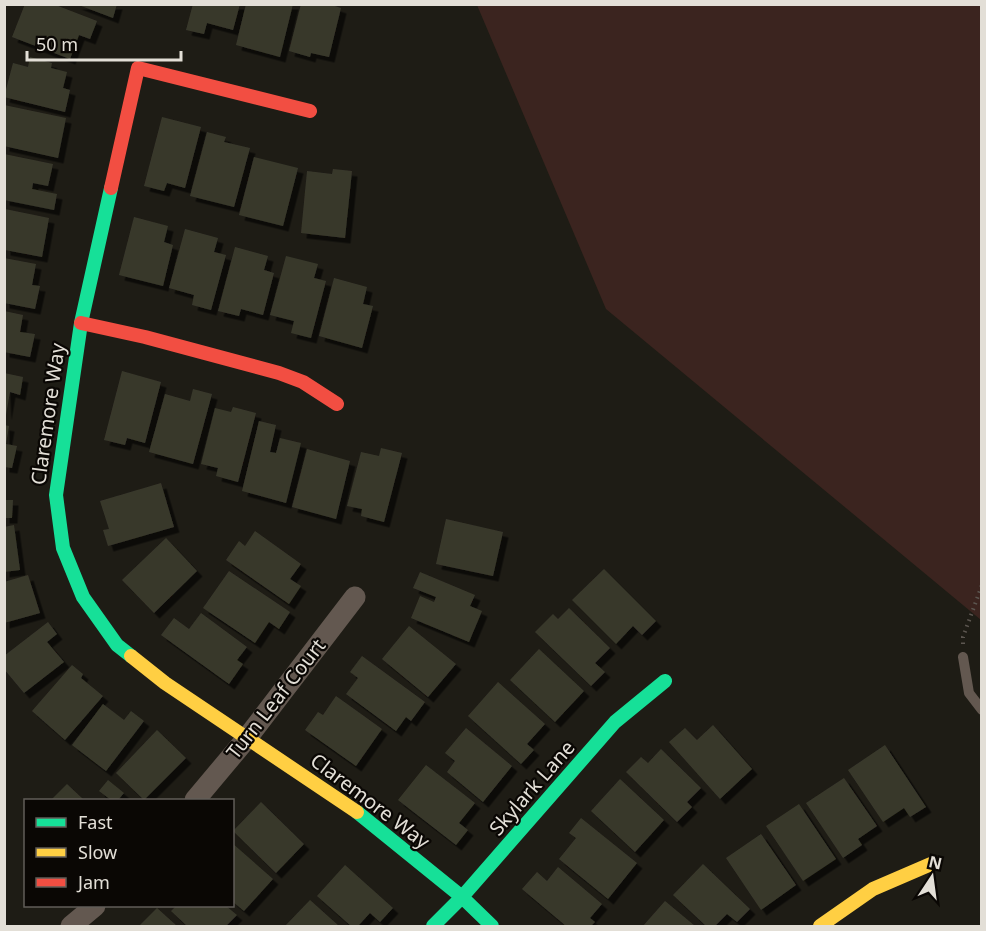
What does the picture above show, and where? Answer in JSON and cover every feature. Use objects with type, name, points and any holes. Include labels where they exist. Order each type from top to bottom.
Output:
[{"type":"street","name":"Claremore Way","points":[[310,111],[138,68],[81,323],[56,495],[63,548],[83,597],[117,645],[165,683],[351,807],[462,897],[492,927]]},
{"type":"street","points":[[81,323],[145,337],[279,373],[303,382],[337,404]]},
{"type":"street","name":"Turn Leaf Court","points":[[197,799],[247,738],[355,597]]},
{"type":"street","name":"Skylark Lane","points":[[433,927],[615,722],[665,681]]},
{"type":"street","points":[[819,927],[873,889],[931,864]]},
{"type":"street","points":[[71,927],[93,907]]},
{"type":"lane","points":[[963,657],[969,693],[981,710]]},
{"type":"path","points":[[963,657],[963,637],[981,585]]},
{"type":"shaded area","points":[[477,5],[981,5],[981,620],[606,309]]},
{"type":"building","points":[[25,4],[53,4],[97,21],[90,39],[79,35],[70,59],[12,37]]},
{"type":"building","points":[[76,4],[117,4],[113,18]]},
{"type":"building","points":[[193,4],[240,4],[233,30],[207,23],[204,34],[186,30]]},
{"type":"building","points":[[246,4],[293,4],[280,57],[236,45]]},
{"type":"building","points":[[301,4],[329,4],[341,8],[329,57],[311,53],[310,57],[289,51]]},
{"type":"building","points":[[30,57],[52,63],[51,68],[67,72],[63,88],[70,90],[65,112],[4,97],[13,63],[28,67]]},
{"type":"building","points":[[4,105],[66,118],[58,158],[4,146]]},
{"type":"building","points":[[162,117],[201,127],[185,188],[167,183],[164,191],[144,186]]},
{"type":"building","points":[[207,132],[226,137],[224,142],[250,148],[234,207],[190,196]]},
{"type":"building","points":[[4,154],[53,164],[48,186],[33,183],[32,189],[57,194],[54,210],[4,200]]},
{"type":"building","points":[[254,157],[298,168],[283,226],[239,215]]},
{"type":"building","points":[[333,169],[352,171],[345,238],[301,233],[307,171],[332,174]]},
{"type":"building","points":[[5,209],[49,218],[42,257],[5,250]]},
{"type":"building","points":[[134,217],[168,226],[164,242],[173,245],[163,286],[119,275]]},
{"type":"building","points":[[185,229],[218,238],[214,252],[226,255],[211,310],[192,305],[194,295],[169,288]]},
{"type":"building","points":[[235,247],[268,256],[264,270],[274,273],[263,315],[241,309],[239,316],[218,311]]},
{"type":"building","points":[[286,256],[318,264],[314,278],[326,281],[311,338],[291,333],[294,321],[270,315]]},
{"type":"building","points":[[4,258],[36,264],[32,285],[40,286],[35,309],[4,303]]},
{"type":"building","points":[[334,278],[367,287],[363,304],[373,306],[362,348],[319,336]]},
{"type":"building","points":[[4,311],[23,315],[20,332],[35,334],[30,357],[4,352]]},
{"type":"building","points":[[122,371],[161,382],[145,443],[127,438],[125,445],[104,440]]},
{"type":"building","points":[[4,373],[23,377],[20,395],[10,392],[6,415]]},
{"type":"building","points":[[193,389],[212,394],[193,464],[149,452],[165,394],[190,401]]},
{"type":"building","points":[[233,407],[256,413],[238,482],[216,476],[218,468],[201,464],[215,408],[231,412]]},
{"type":"building","points":[[259,421],[276,425],[270,452],[276,453],[280,438],[301,443],[286,503],[242,491]]},
{"type":"building","points":[[4,425],[9,426],[6,444],[17,446],[12,468],[4,467]]},
{"type":"building","points":[[381,448],[402,453],[384,522],[361,516],[362,509],[347,506],[361,452],[379,456]]},
{"type":"building","points":[[307,449],[350,461],[336,519],[292,507]]},
{"type":"building","points":[[161,483],[174,527],[108,546],[103,530],[109,529],[100,501]]},
{"type":"building","points":[[4,500],[13,500],[12,518],[4,518]]},
{"type":"building","points":[[446,519],[503,532],[493,576],[436,564]]},
{"type":"building","points":[[14,525],[20,570],[4,572],[4,527]]},
{"type":"building","points":[[255,531],[301,564],[290,579],[301,586],[289,604],[226,560],[239,541],[245,546]]},
{"type":"building","points":[[166,538],[197,571],[154,613],[122,580]]},
{"type":"building","points":[[604,569],[656,621],[642,635],[633,626],[616,644],[572,600]]},
{"type":"building","points":[[229,571],[290,612],[279,629],[269,622],[255,643],[203,608]]},
{"type":"building","points":[[420,572],[475,595],[470,606],[482,611],[469,642],[411,618],[420,596],[434,602],[436,597],[413,588]]},
{"type":"building","points":[[28,575],[40,613],[4,623],[4,582]]},
{"type":"building","points":[[569,608],[610,648],[595,663],[605,672],[591,686],[535,632],[553,614],[558,619]]},
{"type":"building","points":[[201,613],[247,647],[237,660],[243,664],[229,684],[161,635],[174,618],[189,629]]},
{"type":"building","points":[[48,622],[57,634],[47,642],[64,662],[24,693],[4,669],[4,656]]},
{"type":"building","points":[[409,626],[456,664],[428,697],[382,659]]},
{"type":"building","points":[[539,649],[584,691],[555,722],[510,680]]},
{"type":"building","points":[[362,656],[425,702],[411,721],[406,717],[396,731],[346,694],[358,678],[350,672]]},
{"type":"building","points":[[72,665],[83,674],[81,678],[103,696],[65,740],[32,711]]},
{"type":"building","points":[[498,682],[545,724],[527,744],[534,750],[521,764],[468,716]]},
{"type":"building","points":[[336,696],[382,729],[356,766],[305,730],[318,712],[323,715]]},
{"type":"building","points":[[103,704],[124,720],[131,711],[144,721],[106,771],[72,745]]},
{"type":"building","points":[[713,725],[752,769],[720,799],[669,742],[685,728],[697,740]]},
{"type":"building","points":[[466,728],[512,766],[483,802],[447,772],[455,761],[445,753]]},
{"type":"building","points":[[157,730],[186,758],[145,799],[116,773]]},
{"type":"building","points":[[885,745],[926,807],[910,817],[904,808],[883,822],[848,770]]},
{"type":"building","points":[[661,749],[701,788],[687,802],[692,807],[677,822],[626,772],[641,757],[648,763]]},
{"type":"building","points":[[426,765],[475,803],[459,823],[468,830],[456,845],[398,800]]},
{"type":"building","points":[[844,778],[877,826],[858,839],[862,845],[843,858],[806,803]]},
{"type":"building","points":[[620,779],[664,820],[635,852],[591,811]]},
{"type":"building","points":[[108,780],[124,793],[119,799],[110,799],[99,791]]},
{"type":"building","points":[[67,784],[83,799],[52,799]]},
{"type":"building","points":[[261,802],[304,844],[276,873],[234,830]]},
{"type":"building","points":[[799,804],[836,859],[803,881],[766,826]]},
{"type":"building","points":[[581,818],[637,863],[608,899],[559,859],[576,838],[569,833]]},
{"type":"building","points":[[761,834],[796,885],[761,910],[726,858]]},
{"type":"building","points":[[234,845],[273,879],[244,911],[234,903]]},
{"type":"building","points":[[703,864],[750,909],[737,922],[727,914],[715,926],[706,926],[673,895]]},
{"type":"building","points":[[345,865],[393,908],[380,922],[370,913],[358,926],[351,926],[317,896]]},
{"type":"building","points":[[558,867],[602,904],[590,918],[595,922],[591,926],[566,926],[522,889],[537,872],[547,881]]},
{"type":"building","points":[[310,900],[339,926],[285,926]]},
{"type":"building","points":[[665,901],[695,926],[643,926]]},
{"type":"building","points":[[175,907],[227,907],[237,915],[226,926],[187,926],[171,911]]},
{"type":"building","points":[[157,908],[177,926],[139,926]]},
{"type":"traffic: fast","points":[[111,188],[81,323],[56,495],[63,548],[83,597],[117,645],[131,656]]},
{"type":"traffic: fast","points":[[433,926],[462,897],[615,722],[665,681]]},
{"type":"traffic: fast","points":[[357,812],[462,897],[492,926]]},
{"type":"traffic: slow","points":[[131,656],[165,683],[357,812]]},
{"type":"traffic: slow","points":[[820,926],[873,889],[931,864]]},
{"type":"traffic: jam","points":[[111,188],[138,68],[310,111]]},
{"type":"traffic: jam","points":[[81,323],[145,337],[279,373],[303,382],[337,404]]}]
